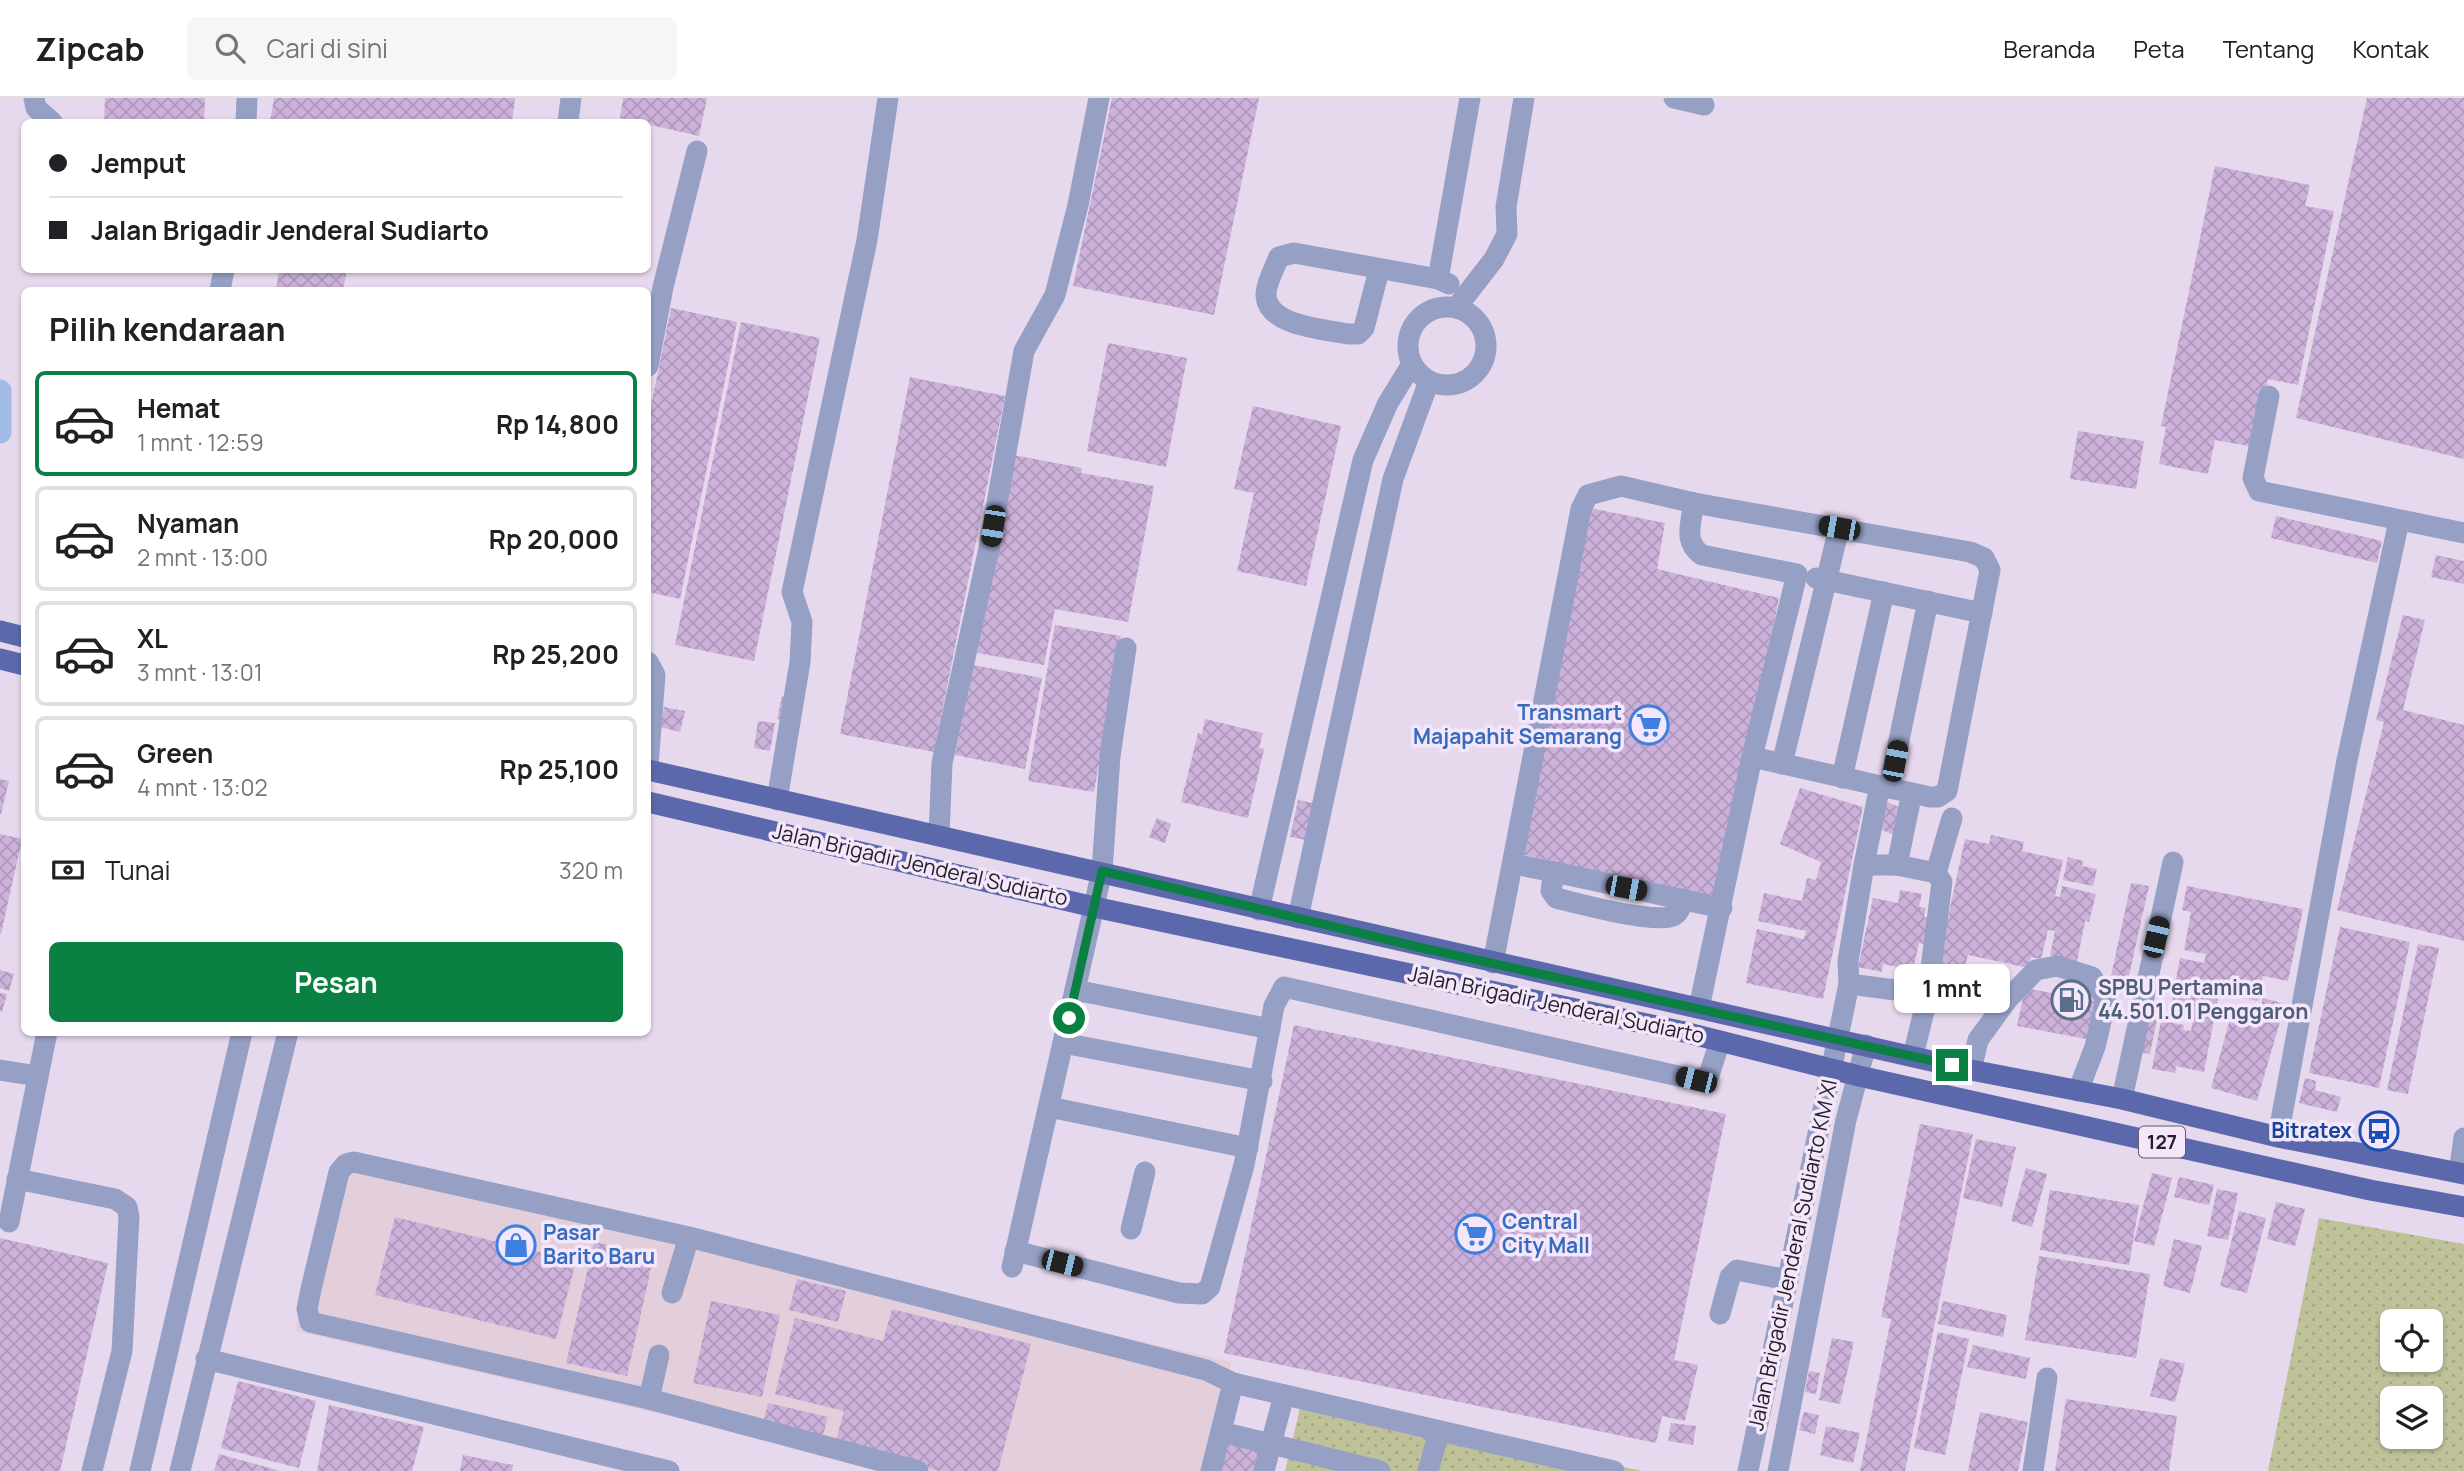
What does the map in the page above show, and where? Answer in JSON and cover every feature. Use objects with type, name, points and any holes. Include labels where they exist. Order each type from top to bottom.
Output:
[{"type":"main road","points":[[0,631],[21,636]]},
{"type":"main road","points":[[0,659],[21,664]]},
{"type":"main road","name":"Jalan Brigadir Jenderal Sudiarto","points":[[651,769],[777,800],[1102,871],[1259,910],[1971,1070],[2122,1099],[2278,1137],[2461,1173]]},
{"type":"main road","name":"Jalan Brigadir Jenderal Sudiarto","points":[[651,803],[1094,907],[1720,1041],[1832,1070],[2370,1190],[2464,1207]]},
{"type":"street","points":[[34,98],[36,108],[49,119]]},
{"type":"street","points":[[246,119],[247,98]]},
{"type":"street","points":[[568,119],[571,98]]},
{"type":"street","points":[[777,800],[800,662],[802,622],[792,592],[867,240],[888,98]]},
{"type":"street","points":[[939,835],[942,763],[989,548],[1024,351],[1055,295],[1078,205],[1099,98]]},
{"type":"street","points":[[1438,279],[1470,98]]},
{"type":"street","points":[[1380,270],[1363,328],[1358,334],[1280,319],[1270,309],[1266,293],[1279,257],[1294,253],[1438,279],[1461,300],[1485,333],[1487,349],[1483,364],[1474,376],[1460,384],[1444,386],[1429,381],[1412,364],[1408,343],[1415,323],[1432,310],[1461,300],[1494,259],[1507,234],[1506,207],[1524,98]]},
{"type":"street","points":[[1674,98],[1704,105]]},
{"type":"street","points":[[651,350],[663,287],[697,151]]},
{"type":"street","points":[[1259,910],[1363,460],[1388,403],[1412,364]]},
{"type":"street","points":[[1298,918],[1393,479],[1429,381]]},
{"type":"street","points":[[2269,396],[2253,478],[2259,491],[2464,533]]},
{"type":"street","points":[[1493,962],[1584,502],[1588,495],[1621,486],[1694,503],[1970,552],[1984,558],[1990,570],[1947,792],[1938,797],[1930,797],[1884,792],[1842,778],[1752,757]]},
{"type":"street","points":[[1694,503],[1688,538],[1694,550],[1702,555],[1982,613]]},
{"type":"street","points":[[2278,1137],[2347,760],[2399,521]]},
{"type":"street","points":[[1783,764],[1839,528]]},
{"type":"street","points":[[1699,1008],[1752,757],[1797,574]]},
{"type":"street","points":[[1842,778],[1884,592]]},
{"type":"street","name":"Jalan Brigadir Jenderal Sudiarto KM XI","points":[[1748,1471],[1821,1110],[1840,1039],[1849,984],[1849,954],[1864,865],[1884,792],[1928,601]]},
{"type":"street","points":[[1126,648],[1110,756],[1102,871],[1014,1259],[1179,1293],[1202,1294],[1210,1287],[1248,1148],[1274,1006],[1284,987],[1696,1080],[1709,1075],[1720,1041]]},
{"type":"street","points":[[651,668],[655,675],[651,728]]},
{"type":"street","points":[[1897,865],[1910,802]]},
{"type":"street","points":[[1936,873],[1952,818]]},
{"type":"street","points":[[2122,1099],[2173,862]]},
{"type":"street","points":[[1514,864],[1554,872],[1551,891],[1556,898],[1651,918],[1668,918],[1676,914],[1683,899],[1722,908]]},
{"type":"street","points":[[1864,865],[1897,865],[1936,873],[1942,882],[1943,893],[1927,999],[1913,1056]]},
{"type":"street","points":[[1971,1070],[1978,1040],[2007,1000],[2036,970],[2057,966],[2092,977],[2106,1000],[2095,1046],[2078,1091]]},
{"type":"street","points":[[1849,984],[1911,992],[1927,999]]},
{"type":"street","points":[[1075,990],[1270,1030]]},
{"type":"street","points":[[9,1222],[46,1036]]},
{"type":"street","points":[[140,1471],[241,1036]]},
{"type":"street","points":[[180,1471],[287,1036]]},
{"type":"street","points":[[1063,1043],[1262,1081]]},
{"type":"street","name":"Jalan Brigadir Jenderal Sudiarto KM XI","points":[[1778,1471],[1846,1120],[1866,1045]]},
{"type":"street","points":[[0,1070],[38,1076]]},
{"type":"street","points":[[1049,1107],[1248,1148]]},
{"type":"street","points":[[2461,1173],[2464,1138]]},
{"type":"street","points":[[918,1471],[649,1399],[310,1322],[307,1309],[337,1180],[346,1164],[354,1162],[689,1237],[1206,1370],[1233,1383],[1575,1467],[1614,1471]]},
{"type":"street","points":[[1131,1229],[1145,1172]]},
{"type":"street","points":[[17,1179],[115,1199],[127,1208],[129,1217],[122,1351],[92,1471]]},
{"type":"street","points":[[672,1293],[689,1237]]},
{"type":"street","points":[[1720,1314],[1730,1277],[1737,1270],[1788,1280]]},
{"type":"street","points":[[649,1399],[659,1355]]},
{"type":"street","points":[[206,1359],[595,1462],[669,1471]]},
{"type":"street","points":[[2033,1471],[2047,1378]]},
{"type":"street","points":[[1211,1471],[1233,1383]]},
{"type":"street","points":[[1264,1471],[1284,1395]]},
{"type":"street","points":[[1221,1432],[1380,1471]]},
{"type":"street","points":[[1428,1471],[1439,1432]]},
{"type":"shaded area","name":"Pasar Barito Baru","points":[[335,1158],[1232,1362],[1207,1471],[912,1471],[295,1331]]},
{"type":"green space","points":[[2319,1218],[2464,1244],[2464,1471],[2268,1471]]},
{"type":"green space","points":[[1303,1396],[1642,1471],[1285,1471]]},
{"type":"building","points":[[105,98],[205,98],[204,119],[104,119]]},
{"type":"building","points":[[274,98],[515,98],[512,119],[270,119]]},
{"type":"building","points":[[623,98],[707,98],[699,136],[651,125],[651,119],[620,118]]},
{"type":"building","points":[[1112,98],[1259,98],[1214,315],[1073,286]]},
{"type":"building","points":[[2367,98],[2464,98],[2464,459],[2296,418]]},
{"type":"building","points":[[2215,166],[2310,185],[2305,206],[2334,211],[2298,385],[2268,379],[2254,447],[2215,440],[2208,474],[2159,464],[2166,427],[2161,426]]},
{"type":"building","points":[[279,273],[346,273],[344,287],[276,287]]},
{"type":"building","points":[[671,308],[737,322],[680,599],[651,593],[651,406]]},
{"type":"building","points":[[741,322],[820,338],[754,661],[675,645]]},
{"type":"building","points":[[1108,343],[1187,358],[1166,467],[1087,451]]},
{"type":"building","points":[[910,377],[1005,396],[934,752],[840,734]]},
{"type":"building","points":[[1253,406],[1341,426],[1306,586],[1237,571],[1254,493],[1234,489]]},
{"type":"building","points":[[2078,431],[2144,441],[2136,489],[2070,479]]},
{"type":"building","points":[[1014,455],[1082,468],[1081,473],[1154,486],[1128,622],[1055,609],[1044,665],[977,653]]},
{"type":"building","name":"Transmart Majapahit Semarang","points":[[1590,508],[1665,523],[1657,569],[1779,598],[1717,902],[1518,853]]},
{"type":"building","points":[[2276,516],[2382,541],[2377,563],[2271,538]]},
{"type":"building","points":[[2436,555],[2464,561],[2464,584],[2431,577]]},
{"type":"building","points":[[2403,615],[2425,620],[2403,710],[2464,725],[2464,941],[2337,910],[2384,722],[2376,720]]},
{"type":"building","points":[[1055,625],[1121,636],[1094,792],[1028,781]]},
{"type":"building","points":[[973,665],[1042,678],[1025,769],[955,755]]},
{"type":"building","points":[[782,696],[792,698],[787,721],[777,719]]},
{"type":"building","points":[[664,707],[685,711],[680,732],[660,727]]},
{"type":"building","points":[[1205,719],[1263,733],[1259,748],[1264,749],[1248,818],[1181,802],[1198,733],[1202,734]]},
{"type":"building","points":[[758,721],[775,723],[770,751],[754,748]]},
{"type":"building","points":[[0,779],[9,781],[1,814],[0,814]]},
{"type":"building","points":[[1800,788],[1863,807],[1823,999],[1746,983],[1757,929],[1804,939],[1806,931],[1758,921],[1764,893],[1802,901],[1807,878],[1816,880],[1821,862],[1780,844]]},
{"type":"building","points":[[1298,800],[1313,803],[1306,840],[1290,837]]},
{"type":"building","points":[[1887,802],[1904,809],[1894,835],[1880,829]]},
{"type":"building","points":[[1157,818],[1171,824],[1165,843],[1149,837]]},
{"type":"building","points":[[0,834],[21,839],[21,844],[0,934]]},
{"type":"building","points":[[1991,835],[2024,842],[2022,851],[2063,860],[2055,896],[2060,897],[2062,886],[2096,894],[2089,922],[2085,921],[2077,962],[2050,956],[2055,931],[2048,930],[2041,959],[2031,957],[2029,968],[1968,955],[1963,973],[1937,968],[1965,839],[1989,844]]},
{"type":"building","points":[[2068,857],[2083,861],[2082,866],[2097,869],[2093,886],[2063,880]]},
{"type":"building","points":[[2131,883],[2149,886],[2128,980],[2111,976]]},
{"type":"building","points":[[2187,886],[2303,909],[2288,981],[2263,976],[2258,1001],[2219,993],[2204,1072],[2176,1066],[2175,1073],[2152,1069],[2161,1021],[2184,1025],[2183,1030],[2191,1031],[2194,1014],[2170,1010],[2180,958],[2204,963],[2206,954],[2184,950],[2191,912],[2182,910]]},
{"type":"building","points":[[1900,890],[1922,894],[1919,907],[1926,908],[1924,917],[1934,919],[1928,945],[1919,943],[1913,970],[1883,964],[1882,972],[1858,967],[1873,898],[1898,903]]},
{"type":"building","points":[[2340,927],[2410,942],[2379,1088],[2309,1073]]},
{"type":"building","points":[[2418,944],[2439,948],[2408,1094],[2387,1090]]},
{"type":"building","points":[[0,970],[14,974],[9,991],[0,988]]},
{"type":"building","points":[[2025,988],[2109,1004],[2101,1042],[2017,1026]]},
{"type":"building","points":[[0,993],[7,994],[2,1012],[0,1011]]},
{"type":"building","points":[[2263,998],[2285,1004],[2257,1101],[2211,1088],[2231,1015],[2256,1022]]},
{"type":"building","points":[[2147,1017],[2157,1019],[2150,1054],[2140,1052]]},
{"type":"building","name":"Central City Mall","points":[[1294,1025],[1726,1114],[1674,1360],[1698,1365],[1685,1421],[1662,1416],[1656,1443],[1224,1353]]},
{"type":"building","points":[[2305,1078],[2316,1081],[2315,1090],[2341,1097],[2337,1112],[2299,1103]]},
{"type":"building","points":[[1920,1124],[1973,1134],[1905,1471],[1860,1471],[1891,1319],[1881,1317]]},
{"type":"building","points":[[1976,1139],[2016,1147],[2002,1207],[1963,1198]]},
{"type":"building","points":[[2026,1168],[2047,1174],[2032,1227],[2011,1221]]},
{"type":"building","points":[[2152,1173],[2172,1178],[2154,1246],[2134,1241]]},
{"type":"building","points":[[2179,1177],[2214,1185],[2209,1205],[2174,1197]]},
{"type":"building","points":[[2217,1189],[2238,1193],[2228,1240],[2207,1236]]},
{"type":"building","points":[[2050,1190],[2139,1205],[2129,1265],[2040,1250]]},
{"type":"building","points":[[2276,1202],[2305,1209],[2295,1246],[2267,1239]]},
{"type":"building","points":[[2239,1211],[2266,1218],[2247,1293],[2220,1286]]},
{"type":"building","points":[[395,1217],[576,1261],[556,1339],[375,1295]]},
{"type":"building","points":[[0,1238],[108,1263],[60,1471],[0,1471]]},
{"type":"building","points":[[2174,1239],[2202,1246],[2190,1293],[2163,1286]]},
{"type":"building","points":[[594,1242],[654,1255],[627,1376],[566,1363]]},
{"type":"building","points":[[2039,1256],[2150,1274],[2136,1358],[2025,1340]]},
{"type":"building","points":[[797,1279],[846,1291],[838,1322],[789,1310]]},
{"type":"building","points":[[711,1301],[780,1315],[762,1397],[693,1383]]},
{"type":"building","points":[[1943,1301],[2007,1315],[2003,1337],[1938,1324]]},
{"type":"building","points":[[892,1309],[1031,1344],[998,1471],[939,1471],[835,1444],[844,1411],[775,1394],[795,1318],[883,1341]]},
{"type":"building","points":[[1938,1332],[1969,1339],[1945,1455],[1914,1448]]},
{"type":"building","points":[[1832,1338],[1854,1342],[1840,1404],[1819,1400]]},
{"type":"building","points":[[1973,1345],[2030,1358],[2026,1379],[1967,1367]]},
{"type":"building","points":[[2160,1358],[2185,1364],[2175,1402],[2150,1396]]},
{"type":"building","points":[[1809,1371],[1820,1373],[1816,1394],[1805,1392]]},
{"type":"building","points":[[238,1381],[316,1401],[299,1468],[221,1448]]},
{"type":"building","points":[[2066,1399],[2177,1416],[2169,1471],[2055,1471]]},
{"type":"building","points":[[768,1403],[828,1417],[821,1442],[762,1427]]},
{"type":"building","points":[[329,1405],[424,1427],[412,1471],[317,1471]]},
{"type":"building","points":[[1804,1412],[1819,1415],[1815,1434],[1799,1430]]},
{"type":"building","points":[[1980,1412],[2028,1422],[2018,1471],[1968,1471]]},
{"type":"building","points":[[1671,1423],[1696,1426],[1693,1445],[1668,1441]]},
{"type":"building","points":[[1826,1426],[1860,1433],[1853,1463],[1820,1455]]},
{"type":"building","points":[[1225,1441],[1262,1448],[1258,1471],[1219,1471]]},
{"type":"building","points":[[219,1454],[277,1470],[277,1471],[214,1471]]},
{"type":"building","points":[[463,1455],[513,1465],[512,1471],[460,1471]]},
{"type":"waterway","points":[[0,391],[0,432]]},
{"type":"place","name":"Transmart Majapahit Semarang","points":[[1649,725]]},
{"type":"place","name":"SPBU Pertamina 44.501.01 Penggaron","points":[[2071,1000]]},
{"type":"place","name":"Bitratex","points":[[2379,1131]]},
{"type":"place","name":"Central City Mall","points":[[1475,1234]]},
{"type":"place","name":"Pasar Barito Baru","points":[[516,1245]]},
{"type":"route","points":[[1069,1018],[1102,871],[1418,947],[1952,1065]]}]
